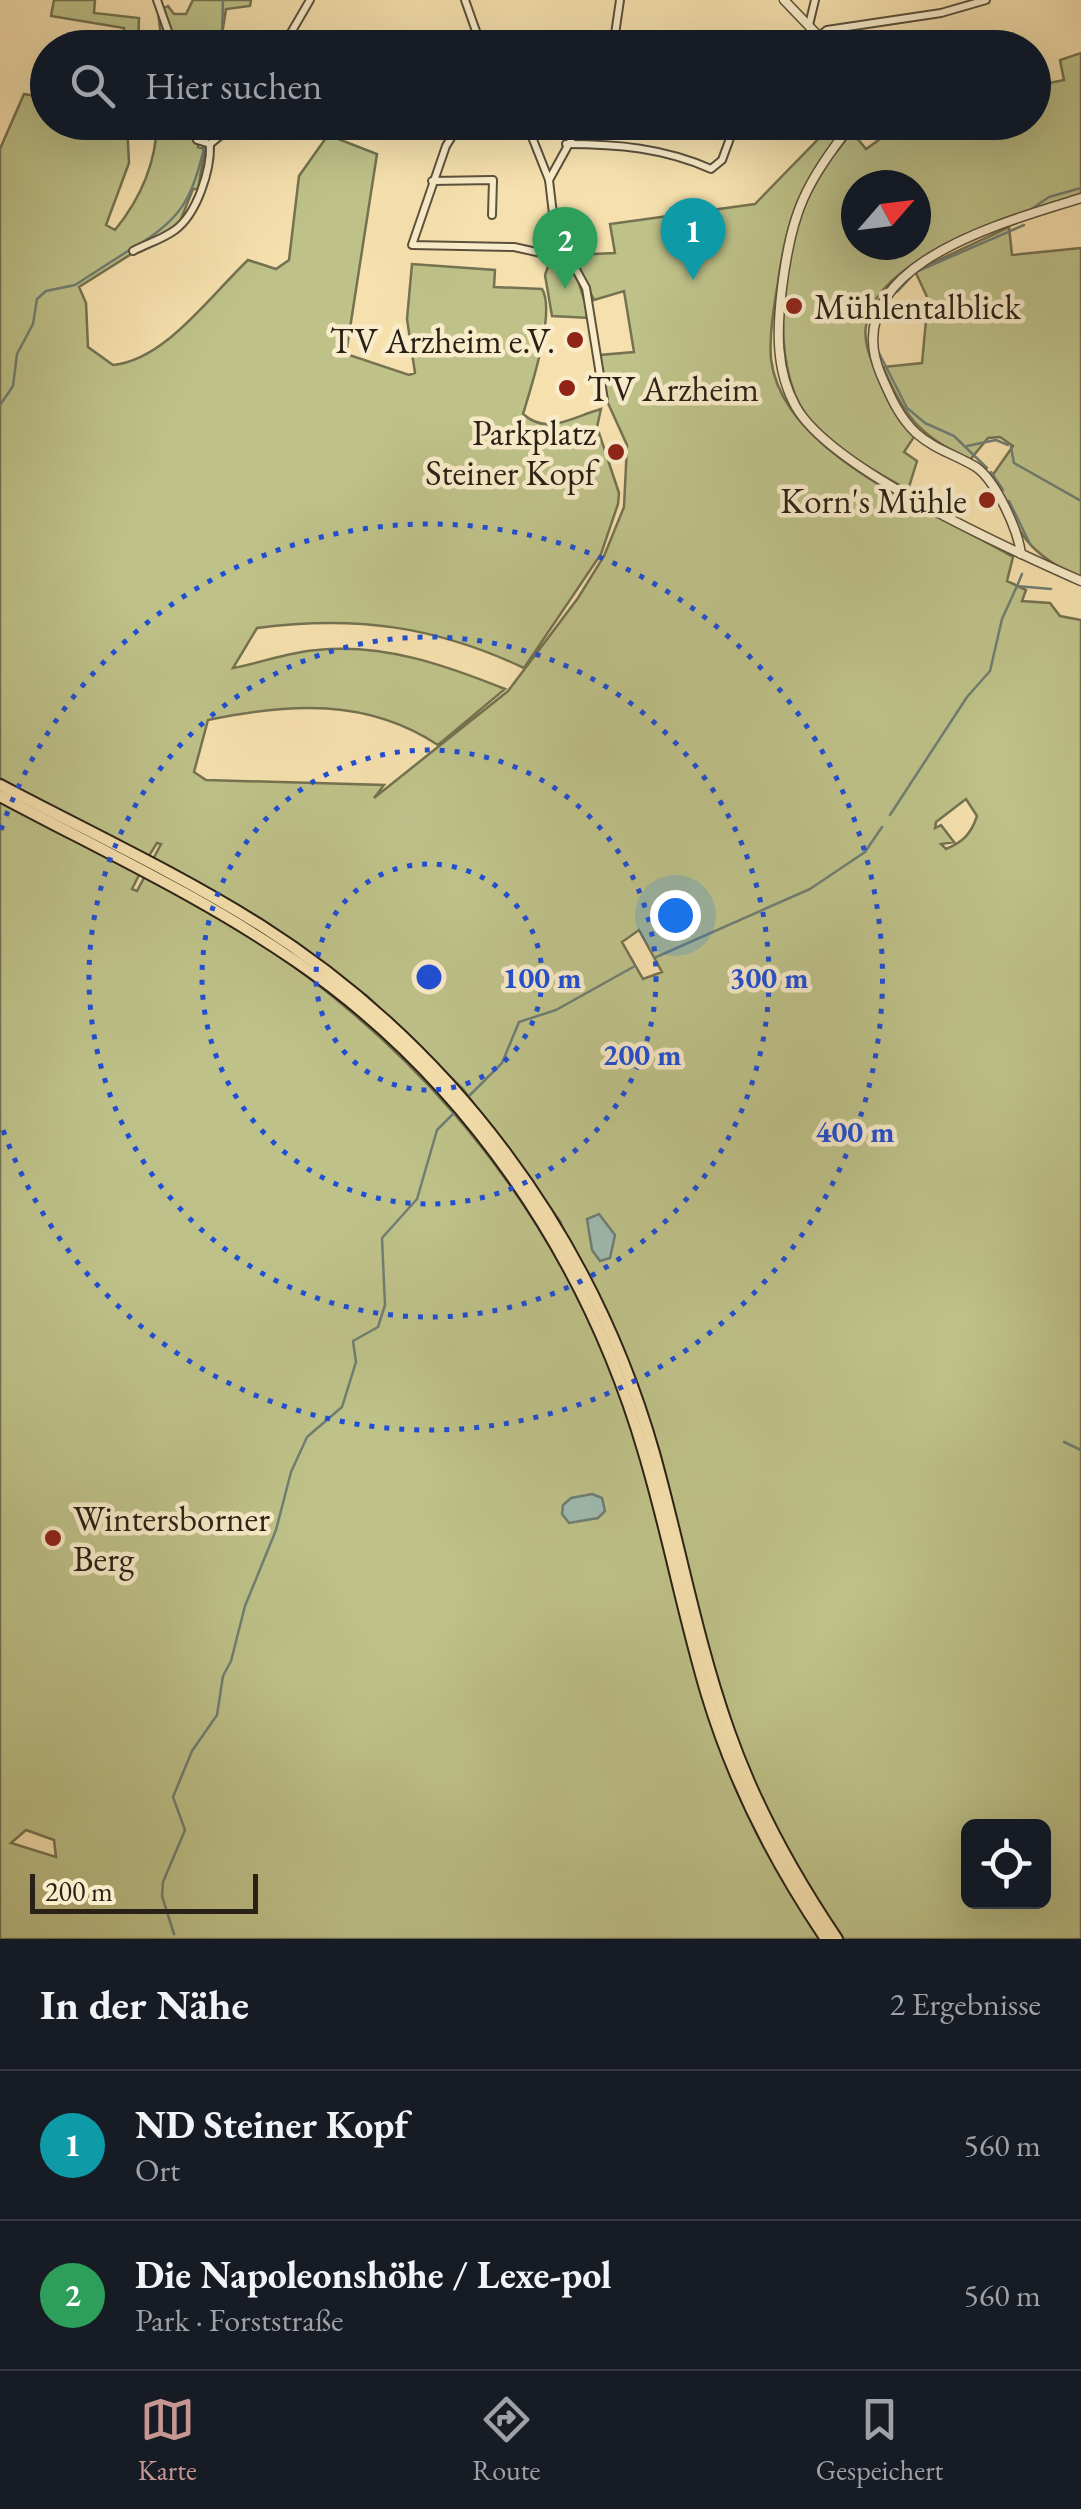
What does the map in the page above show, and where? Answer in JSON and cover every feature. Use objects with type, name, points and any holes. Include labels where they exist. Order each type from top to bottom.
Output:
[{"type":"highway","points":[[3,793],[214,908],[365,1009],[461,1111],[548,1221],[603,1313],[632,1384],[654,1452],[705,1655],[744,1770],[780,1846],[836,1939]]},
{"type":"highway","points":[[548,1221],[595,1318],[634,1419],[720,1736],[772,1850],[826,1939]]},
{"type":"street","points":[[157,0],[168,30]]},
{"type":"street","points":[[292,30],[310,0]]},
{"type":"street","points":[[465,0],[476,30]]},
{"type":"street","points":[[615,30],[620,0]]},
{"type":"street","points":[[784,0],[814,30]]},
{"type":"street","points":[[827,30],[924,16],[986,0]]},
{"type":"street","points":[[795,12],[814,3]]},
{"type":"street","points":[[810,25],[814,3]]},
{"type":"street","points":[[197,140],[210,144]]},
{"type":"street","points":[[133,251],[169,234],[186,218],[204,179],[210,144],[215,140]]},
{"type":"street","points":[[452,140],[432,180],[412,245],[514,247],[569,260]]},
{"type":"street","points":[[533,140],[549,180],[553,223],[591,304],[604,400]]},
{"type":"street","points":[[549,180],[569,140]]},
{"type":"street","points":[[566,144],[643,148],[686,158],[711,170],[722,160],[729,140]]},
{"type":"street","points":[[839,140],[812,176],[788,243],[778,321],[779,360],[796,407],[832,449],[1021,554],[1081,581]]},
{"type":"street","points":[[432,180],[493,180],[492,215]]},
{"type":"street","points":[[1021,554],[983,473],[926,441],[900,413],[874,355],[871,328],[892,290],[924,260],[1081,198]]},
{"type":"green space","points":[[54,0],[95,0],[94,13],[139,18],[139,30],[124,30],[51,16]]},
{"type":"green space","points":[[193,0],[251,0],[250,6],[226,9],[223,30],[160,30],[158,11],[168,6],[174,14],[186,14]]},
{"type":"green space","points":[[1081,53],[1081,195],[990,227],[931,253],[931,170],[841,170],[841,260],[919,260],[895,278],[875,301],[866,326],[869,353],[882,386],[914,437],[904,452],[917,461],[908,490],[848,455],[821,433],[800,405],[790,381],[785,354],[784,292],[804,204],[819,175],[846,140],[859,140],[866,149],[879,140],[1051,140],[1051,83],[1064,80],[1060,60]]},
{"type":"green space","points":[[24,94],[30,95],[30,140],[128,140],[129,163],[106,225],[115,230],[145,180],[155,140],[199,140],[198,147],[205,149],[198,189],[193,189],[179,224],[79,287],[86,303],[88,347],[113,365],[132,361],[169,339],[248,260],[276,269],[289,260],[299,176],[324,140],[341,140],[377,154],[346,354],[409,375],[415,373],[407,319],[412,264],[495,270],[494,287],[542,289],[546,300],[544,331],[523,414],[542,424],[551,424],[601,409],[597,427],[619,493],[601,554],[524,668],[458,642],[394,627],[327,623],[257,628],[233,668],[306,651],[366,650],[437,664],[505,689],[438,745],[384,719],[327,708],[268,710],[208,720],[194,772],[206,780],[384,785],[374,798],[508,691],[578,598],[604,556],[624,507],[627,445],[607,401],[600,355],[634,352],[624,291],[594,300],[572,255],[615,253],[610,224],[755,204],[817,140],[836,140],[806,184],[786,238],[771,340],[771,359],[782,394],[803,425],[868,478],[1013,557],[1007,581],[1026,590],[1022,601],[1050,603],[1060,616],[1081,620],[1081,1939],[839,1939],[764,1808],[716,1685],[656,1452],[560,1221],[463,1089],[367,996],[152,861],[161,844],[157,843],[147,859],[0,778],[0,149]],"holes":[[[966,799],[977,816],[957,843],[946,849],[941,844],[954,842],[941,825],[935,828],[936,822]],[[639,930],[662,972],[643,979],[622,942]]]},
{"type":"green space","points":[[1009,227],[1012,255],[1081,248],[1081,578],[1034,549],[1008,511],[992,476],[1013,446],[1000,437],[988,438],[970,460],[938,442],[907,413],[883,367],[922,363],[928,299],[915,271]]},
{"type":"green space","points":[[551,258],[576,274],[590,318],[552,316],[545,275]]},
{"type":"green space","points":[[0,802],[141,871],[132,889],[137,891],[146,874],[234,925],[315,982],[388,1044],[453,1113],[511,1187],[562,1268],[606,1356],[642,1451],[689,1647],[709,1708],[822,1939],[0,1939]],"holes":[[[26,1830],[54,1840],[56,1857],[11,1843]]]},
{"type":"water","points":[[599,1214],[615,1235],[610,1258],[600,1261],[592,1250],[587,1219]]},
{"type":"water","points":[[592,1494],[602,1498],[605,1511],[598,1518],[569,1523],[562,1514],[563,1505],[571,1498]]},
{"type":"waterway","points":[[222,30],[223,0]]},
{"type":"waterway","points":[[138,245],[165,226],[183,205],[204,148]]},
{"type":"waterway","points":[[1030,210],[1049,197],[1081,188]]},
{"type":"waterway","points":[[918,271],[1024,225]]},
{"type":"waterway","points":[[0,405],[13,386],[17,354],[33,324],[37,299],[46,291],[75,285],[131,249]]},
{"type":"waterway","points":[[897,292],[912,276]]},
{"type":"waterway","points":[[879,353],[907,408],[925,423],[954,436],[987,468]]},
{"type":"waterway","points":[[967,446],[996,440],[1008,445]]},
{"type":"waterway","points":[[1011,447],[1014,463],[1081,501]]},
{"type":"waterway","points":[[991,472],[1003,490]]},
{"type":"waterway","points":[[1009,501],[1030,544]]},
{"type":"waterway","points":[[1022,574],[1017,586],[1051,589]]},
{"type":"waterway","points":[[890,815],[967,697],[990,671],[1002,619],[1017,586]]},
{"type":"waterway","points":[[654,958],[810,889],[865,852],[882,827]]},
{"type":"waterway","points":[[465,1100],[502,1063],[519,1022],[556,1010],[635,966]]},
{"type":"waterway","points":[[174,1934],[162,1896],[163,1882],[185,1830],[173,1797],[192,1751],[217,1715],[223,1676],[231,1661],[245,1606],[276,1530],[291,1472],[307,1437],[342,1407],[356,1362],[353,1341],[378,1327],[385,1305],[382,1238],[417,1199],[437,1130],[457,1110]]},
{"type":"waterway","points":[[1064,1442],[1081,1450]]},
{"type":"place","name":"ND Steiner Kopf","points":[[693,280]]},
{"type":"place","name":"Die Napoleonshöhe / Lexe-pol","points":[[565,289]]},
{"type":"place","name":"Mühlentalblick","points":[[794,306]]},
{"type":"place","name":"TV Arzheim e.V.","points":[[575,340]]},
{"type":"place","name":"TV Arzheim","points":[[567,388]]},
{"type":"place","name":"Parkplatz Steiner Kopf","points":[[616,452]]},
{"type":"place","name":"Korn's Mühle","points":[[987,500]]},
{"type":"place","name":"Wintersborner Berg","points":[[53,1538]]}]
